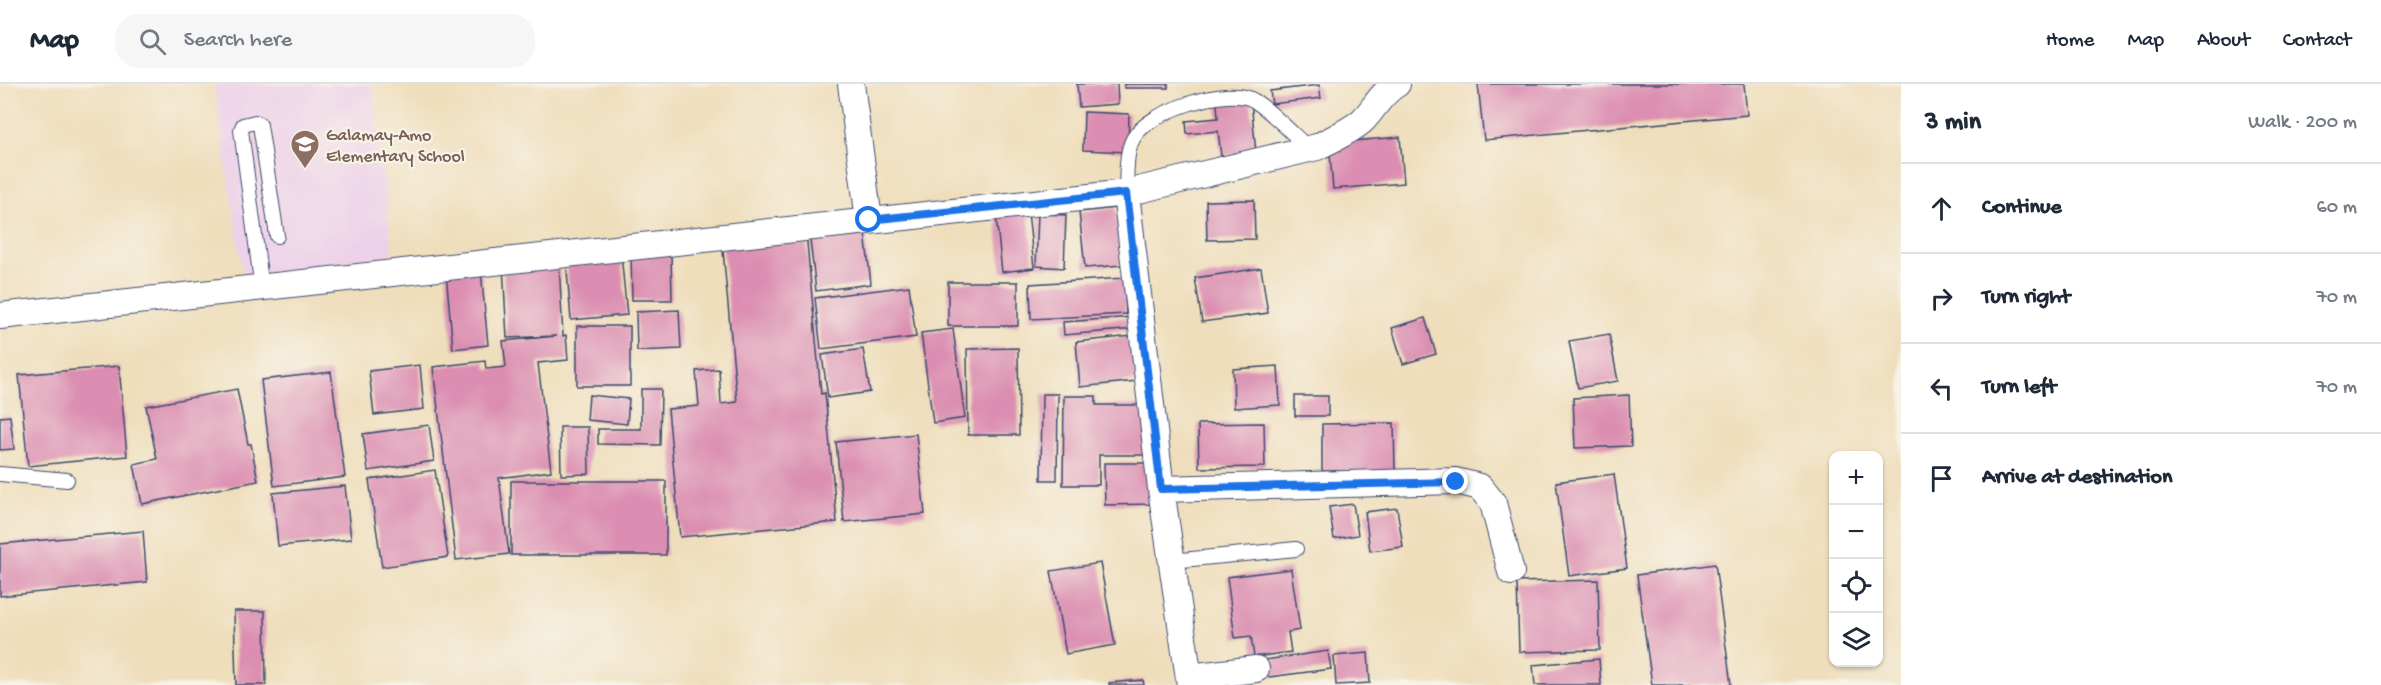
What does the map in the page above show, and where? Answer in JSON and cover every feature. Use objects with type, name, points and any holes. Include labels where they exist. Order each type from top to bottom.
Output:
[{"type":"street","points":[[851,84],[869,220]]},
{"type":"street","points":[[0,316],[1126,193],[1309,149],[1339,136],[1361,121],[1389,88],[1397,84]]},
{"type":"street","points":[[1126,193],[1161,489],[1190,681],[1257,669]]},
{"type":"street","points":[[1161,489],[1456,482],[1480,487],[1493,503],[1511,572]]},
{"type":"lane","points":[[1126,193],[1128,158],[1133,139],[1144,125],[1163,113],[1213,97],[1252,99],[1309,149]]},
{"type":"lane","points":[[262,289],[241,130],[243,125],[255,122],[260,125],[277,236]]},
{"type":"lane","points":[[0,474],[67,480]]},
{"type":"lane","points":[[1172,561],[1296,549]]},
{"type":"shaded area","name":"Galamay-Amo Elementary School","points":[[214,84],[372,84],[393,255],[243,276]]},
{"type":"building","points":[[1077,84],[1117,84],[1118,104],[1079,107]]},
{"type":"building","points":[[1124,84],[1168,84],[1168,88],[1124,88]]},
{"type":"building","points":[[1478,84],[1744,84],[1747,115],[1484,140]]},
{"type":"building","points":[[1319,85],[1321,98],[1272,104],[1270,91]]},
{"type":"building","points":[[1251,101],[1256,153],[1221,156],[1218,131],[1187,134],[1186,121],[1218,118],[1217,103]]},
{"type":"building","points":[[1084,112],[1129,114],[1128,152],[1083,150]]},
{"type":"building","points":[[1400,137],[1404,183],[1333,189],[1329,143]]},
{"type":"building","points":[[1254,200],[1255,239],[1207,240],[1206,201]]},
{"type":"building","points":[[1116,208],[1122,265],[1085,268],[1079,212]]},
{"type":"building","points":[[1028,212],[1034,268],[1002,272],[996,216]]},
{"type":"building","points":[[1038,214],[1066,215],[1064,268],[1036,266]]},
{"type":"building","points":[[806,232],[821,394],[825,393],[837,522],[680,537],[668,409],[699,406],[696,371],[719,369],[721,404],[737,402],[722,240]]},
{"type":"building","points":[[865,233],[871,284],[816,291],[810,240]]},
{"type":"building","points":[[631,253],[671,253],[672,300],[632,300]]},
{"type":"building","points":[[621,254],[627,315],[571,320],[566,259]]},
{"type":"building","points":[[559,263],[563,336],[566,335],[568,360],[538,363],[551,471],[499,478],[509,554],[456,560],[433,367],[485,361],[486,369],[506,367],[503,341],[557,336],[507,338],[503,266]]},
{"type":"building","points":[[1261,268],[1268,313],[1202,322],[1195,278]]},
{"type":"building","points":[[481,270],[488,345],[453,349],[446,273]]},
{"type":"building","points":[[1124,278],[1126,314],[1031,319],[1030,284]]},
{"type":"building","points":[[948,282],[1018,282],[1018,326],[948,326]]},
{"type":"building","points":[[909,286],[916,337],[821,349],[815,298]]},
{"type":"building","points":[[679,310],[681,349],[637,351],[636,312]]},
{"type":"building","points":[[1134,317],[1135,329],[1064,335],[1063,322]]},
{"type":"building","points":[[1425,318],[1436,354],[1403,364],[1392,328]]},
{"type":"building","points":[[577,326],[630,326],[630,386],[577,386]]},
{"type":"building","points":[[953,329],[965,418],[933,423],[921,333]]},
{"type":"building","points":[[1609,334],[1618,381],[1578,388],[1569,341]]},
{"type":"building","points":[[1132,336],[1137,381],[1080,387],[1076,342]]},
{"type":"building","points":[[1018,348],[1019,435],[968,435],[967,349]]},
{"type":"building","points":[[863,349],[870,392],[828,398],[822,355]]},
{"type":"building","points":[[420,365],[424,409],[374,415],[369,371]]},
{"type":"building","points":[[119,366],[127,456],[28,466],[19,375]]},
{"type":"building","points":[[1278,366],[1280,405],[1234,408],[1233,369]]},
{"type":"building","points":[[331,372],[345,477],[274,486],[261,380]]},
{"type":"building","points":[[237,389],[258,481],[142,504],[134,464],[157,459],[146,406]]},
{"type":"building","points":[[641,389],[661,389],[660,445],[598,444],[598,429],[641,429]]},
{"type":"building","points":[[1042,394],[1058,394],[1057,480],[1041,480]]},
{"type":"building","points":[[589,395],[629,399],[627,424],[587,420]]},
{"type":"building","points":[[1629,395],[1631,446],[1575,448],[1573,398]]},
{"type":"building","points":[[1064,396],[1096,396],[1096,405],[1147,405],[1147,455],[1099,455],[1099,485],[1063,485]]},
{"type":"building","points":[[1295,396],[1328,396],[1328,416],[1295,416]]},
{"type":"building","points":[[10,416],[14,449],[0,450],[0,417]]},
{"type":"building","points":[[1264,423],[1265,467],[1199,468],[1198,424]]},
{"type":"building","points":[[1394,423],[1395,471],[1322,471],[1322,424]]},
{"type":"building","points":[[429,425],[434,461],[368,471],[363,434]]},
{"type":"building","points":[[560,427],[588,427],[589,474],[561,475]]},
{"type":"building","points":[[916,434],[925,514],[844,522],[836,442]]},
{"type":"building","points":[[1104,463],[1150,463],[1151,504],[1105,505]]},
{"type":"building","points":[[435,470],[448,557],[382,567],[369,480]]},
{"type":"building","points":[[1614,474],[1627,568],[1569,576],[1556,482]]},
{"type":"building","points":[[511,481],[666,481],[666,555],[511,555]]},
{"type":"building","points":[[345,486],[351,539],[278,546],[273,493]]},
{"type":"building","points":[[1353,504],[1358,535],[1334,539],[1329,507]]},
{"type":"building","points":[[1397,508],[1403,547],[1370,551],[1365,512]]},
{"type":"building","points":[[143,531],[147,582],[0,596],[0,544]]},
{"type":"building","points":[[1100,563],[1115,645],[1066,654],[1051,571]]},
{"type":"building","points":[[1715,564],[1731,685],[1652,685],[1637,575]]},
{"type":"building","points":[[1291,569],[1300,630],[1288,632],[1291,652],[1254,657],[1251,636],[1235,638],[1227,577]]},
{"type":"building","points":[[1598,580],[1600,650],[1519,652],[1517,582]]},
{"type":"building","points":[[234,611],[265,611],[266,685],[236,685]]},
{"type":"building","points":[[1328,651],[1331,669],[1261,678],[1258,661]]},
{"type":"building","points":[[1368,653],[1370,683],[1336,685],[1334,656]]},
{"type":"building","points":[[1599,659],[1601,685],[1535,685],[1533,665]]},
{"type":"building","points":[[1143,680],[1144,685],[1109,685],[1109,683]]},
{"type":"place","name":"Galamay-Amo Elementary School","points":[[305,170]]},
{"type":"route","points":[[869,220],[1126,193],[1161,489],[1456,482]]}]
